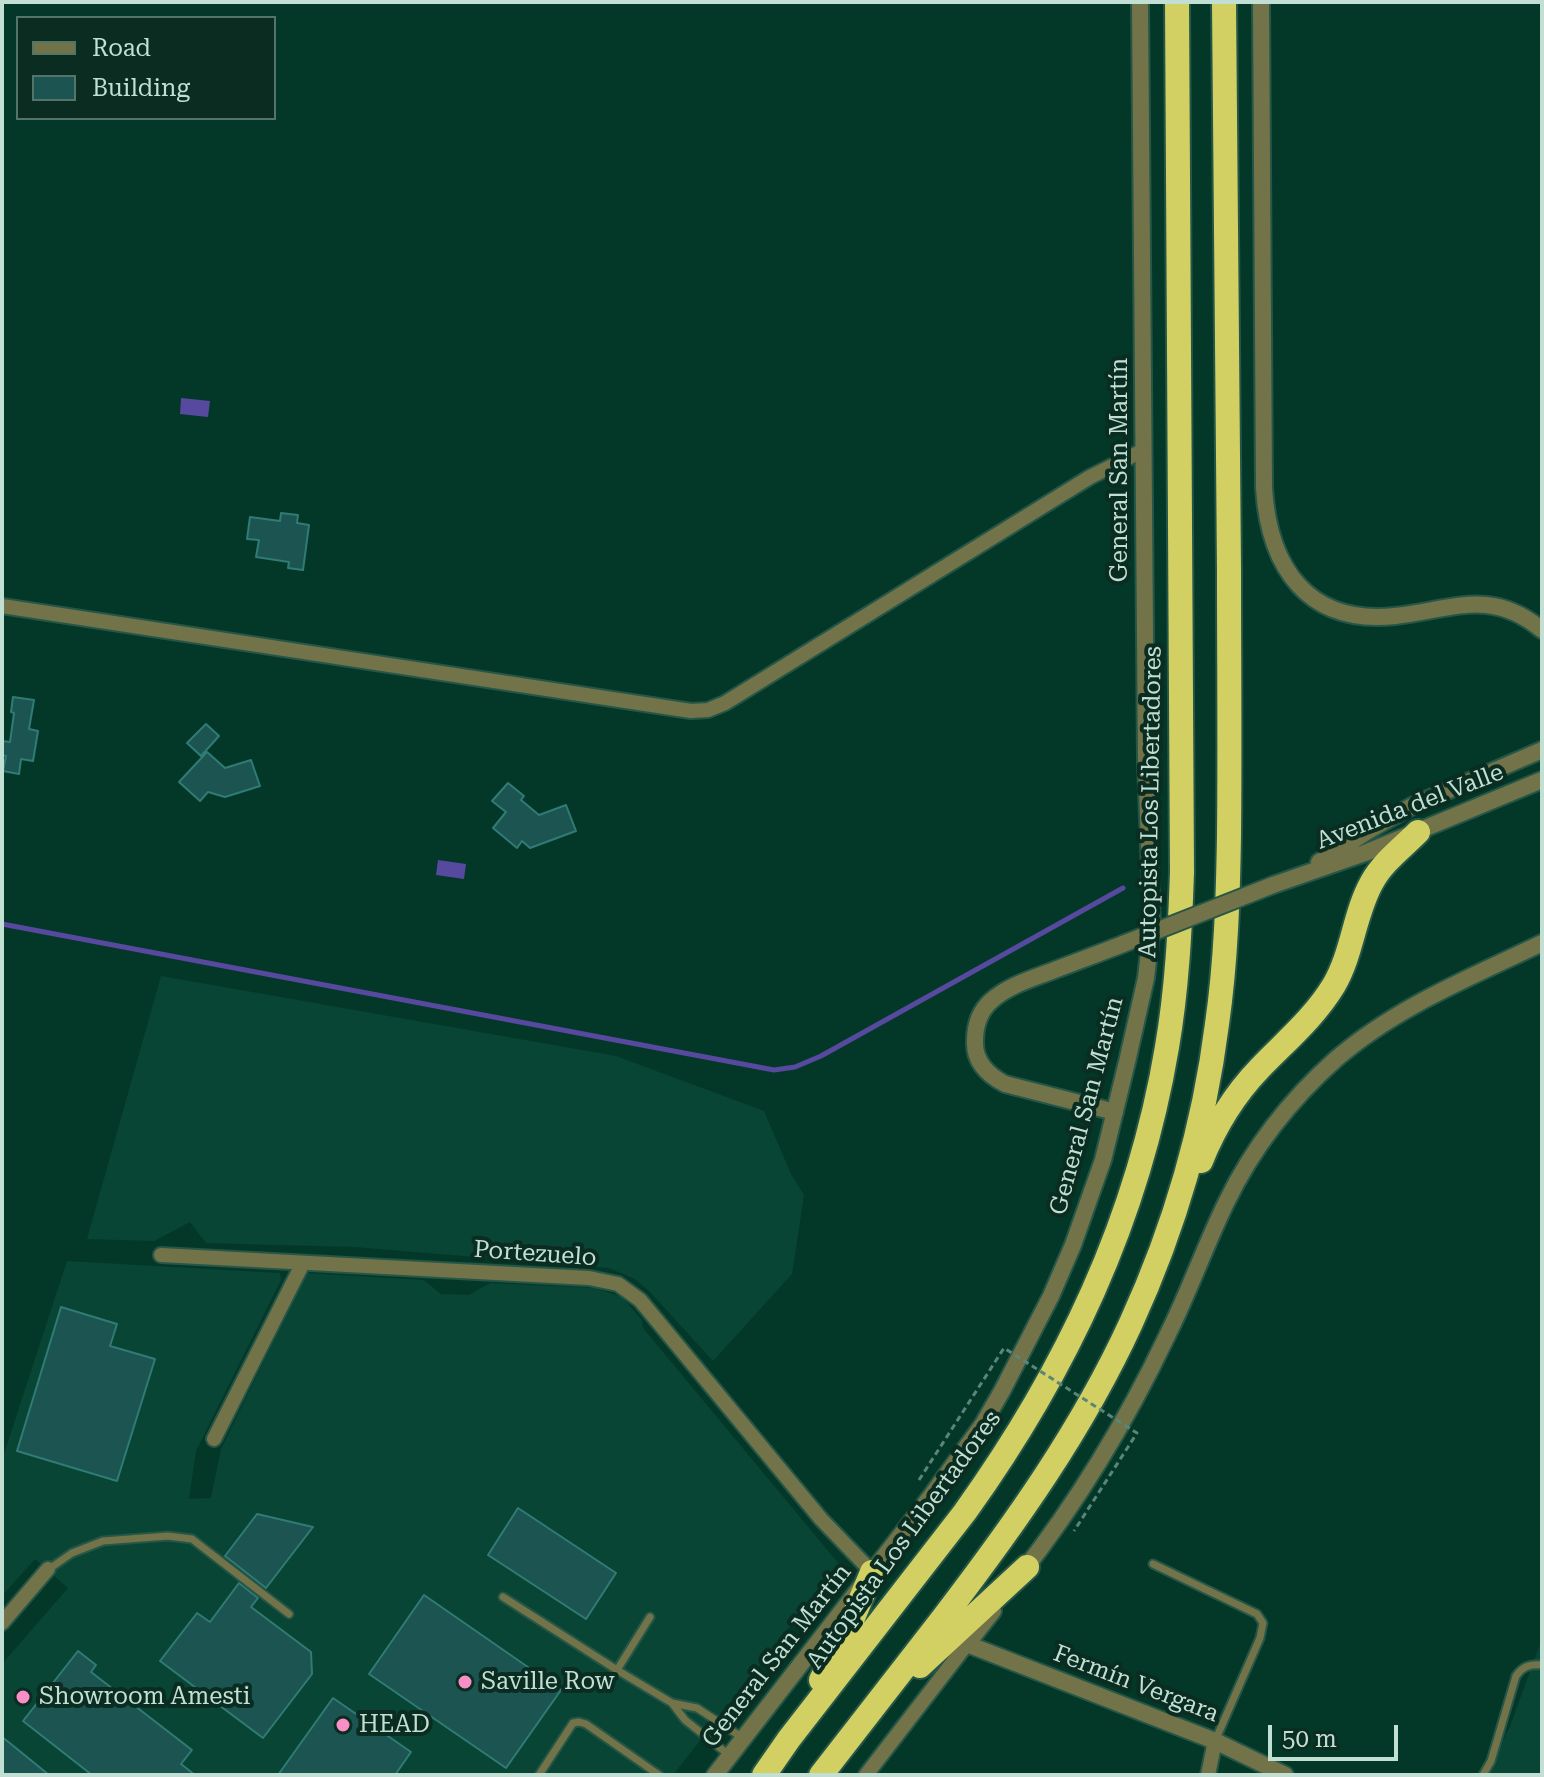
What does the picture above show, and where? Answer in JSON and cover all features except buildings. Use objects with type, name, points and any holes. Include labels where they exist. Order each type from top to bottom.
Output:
[{"type":"highway","name":"Autopista Los Libertadores","points":[[764,1775],[965,1512],[1045,1389],[1108,1260],[1152,1121],[1173,1005],[1182,872],[1177,2]]},
{"type":"highway","points":[[1164,1243],[1189,1162],[1209,1073],[1219,1012],[1226,929],[1230,738],[1224,2]]},
{"type":"highway","points":[[821,1775],[988,1559],[1075,1430],[1131,1324],[1211,1136],[1231,1102],[1261,1066],[1301,1029],[1324,1000],[1342,969],[1373,881],[1388,860],[1418,832]]},
{"type":"highway","points":[[871,1711],[1027,1567]]},
{"type":"highway","points":[[789,1739],[853,1618],[872,1572]]},
{"type":"street","name":"General San Martín","points":[[715,1775],[983,1424],[1051,1296],[1073,1245],[1103,1160],[1115,1112],[1146,978],[1152,926],[1146,762],[1140,2]]},
{"type":"street","points":[[1261,2],[1264,488],[1267,517],[1276,550],[1287,571],[1303,590],[1336,610],[1379,617],[1461,604],[1485,604],[1513,612],[1542,630]]},
{"type":"street","points":[[2,606],[691,711],[708,710],[725,703],[1090,477],[1144,450]]},
{"type":"street","name":"Avenida del Valle","points":[[1295,877],[1412,806],[1542,750]]},
{"type":"street","name":"Avenida del Valle","points":[[1115,1112],[1005,1084],[990,1075],[979,1061],[974,1046],[983,1011],[993,999],[1008,989],[1273,885],[1365,853],[1542,780]]},
{"type":"street","points":[[866,1775],[1027,1567],[1117,1432],[1169,1333],[1226,1202],[1257,1149],[1279,1120],[1326,1069],[1376,1028],[1434,994],[1542,943]]},
{"type":"street","name":"Portezuelo","points":[[161,1255],[589,1278],[618,1284],[640,1300],[821,1519],[872,1572]]},
{"type":"street","points":[[214,1439],[303,1263]]},
{"type":"street","points":[[2,1623],[48,1569]]},
{"type":"street","name":"Fermín Vergara","points":[[967,1644],[1215,1741],[1285,1775]]},
{"type":"street","points":[[1208,1775],[1215,1741]]},
{"type":"lane","points":[[48,1569],[72,1553],[103,1541],[168,1536],[192,1539],[289,1614]]},
{"type":"lane","points":[[1153,1564],[1257,1614],[1263,1623],[1260,1638],[1215,1741]]},
{"type":"lane","points":[[503,1597],[672,1703],[697,1708],[743,1738]]},
{"type":"lane","points":[[617,1670],[650,1617]]},
{"type":"lane","points":[[1483,1775],[1491,1761],[1516,1676],[1522,1668],[1542,1665]]},
{"type":"lane","points":[[672,1703],[685,1720],[730,1755]]},
{"type":"lane","points":[[539,1775],[573,1723],[579,1722],[659,1775]]},
{"type":"path","points":[[919,1480],[1004,1348],[1137,1433],[1074,1531]]},
{"type":"shaded area","points":[[181,398],[210,401],[208,417],[180,414]]},
{"type":"shaded area","points":[[438,860],[466,864],[464,879],[436,875]]},
{"type":"shaded area","points":[[161,976],[616,1056],[764,1111],[791,1174],[804,1195],[792,1274],[713,1361],[650,1292],[635,1279],[609,1268],[354,1247],[206,1243],[190,1222],[154,1241],[87,1239]]},
{"type":"shaded area","points":[[67,1261],[280,1273],[281,1280],[196,1451],[189,1499],[211,1498],[221,1449],[307,1273],[424,1280],[441,1294],[469,1295],[490,1283],[594,1288],[622,1297],[642,1320],[643,1328],[839,1564],[673,1775],[2,1775],[2,1664],[68,1588],[35,1559],[2,1596],[2,1460]]},
{"type":"shaded area","points":[[1542,1639],[1542,1775],[1486,1775],[1510,1726]]},
{"type":"waterway","points":[[2,924],[774,1070],[795,1067],[821,1056],[1123,888]]},
{"type":"place","name":"Saville Row","points":[[465,1682]]},
{"type":"place","name":"Showroom Amesti","points":[[23,1697]]},
{"type":"place","name":"HEAD","points":[[343,1725]]}]
